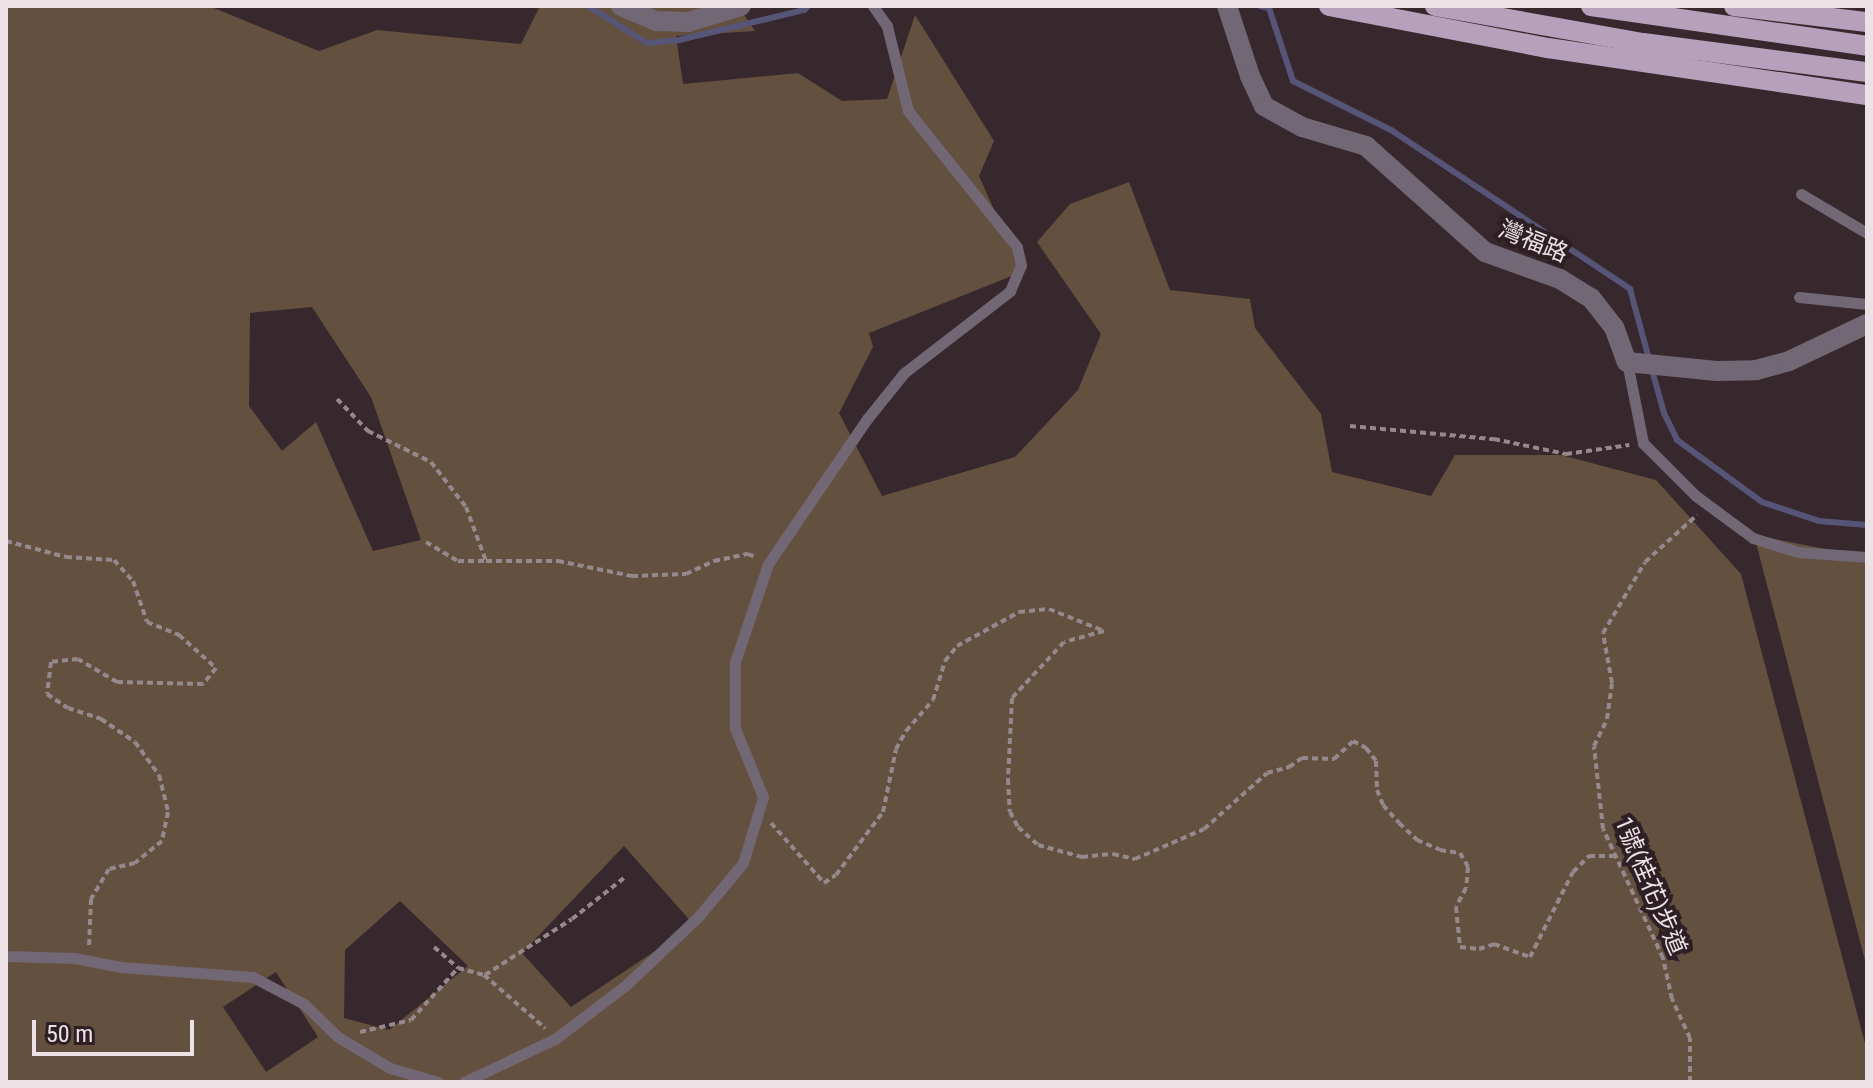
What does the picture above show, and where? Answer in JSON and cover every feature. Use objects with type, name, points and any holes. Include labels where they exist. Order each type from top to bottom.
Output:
[{"type":"main road","points":[[1329,6],[1548,48],[1867,95]]},
{"type":"main road","points":[[1435,6],[1643,43],[1867,72]]},
{"type":"main road","points":[[1591,6],[1867,46]]},
{"type":"main road","points":[[1734,6],[1867,22]]},
{"type":"street","points":[[621,6],[656,21],[688,22],[741,6]]},
{"type":"street","name":"灣福路","points":[[1228,11],[1250,76],[1264,106],[1302,127],[1366,146],[1485,252],[1560,279],[1591,298],[1614,327],[1627,362]]},
{"type":"street","points":[[1627,362],[1717,371],[1756,370],[1789,361],[1867,324]]},
{"type":"lane","points":[[464,1082],[555,1039],[626,985],[723,890],[743,863],[763,797],[735,728],[735,662],[768,564],[867,419],[904,373],[1010,291],[1021,265],[1017,247],[908,111],[887,26],[873,6]]},
{"type":"lane","points":[[1801,194],[1867,233]]},
{"type":"lane","points":[[1799,297],[1867,304]]},
{"type":"lane","points":[[1627,362],[1643,443],[1696,496],[1753,538],[1798,552],[1867,557]]},
{"type":"lane","points":[[6,956],[253,977],[304,1004],[338,1037],[390,1068],[438,1082]]},
{"type":"path","points":[[337,399],[368,431],[431,462],[466,507],[486,561]]},
{"type":"path","points":[[1350,426],[1494,439],[1566,454],[1643,443]]},
{"type":"path","name":"1號(桂花)步道","points":[[1690,1082],[1690,1038],[1672,999],[1663,958],[1603,829],[1595,782],[1594,746],[1607,719],[1612,683],[1603,633],[1645,562],[1711,505]]},
{"type":"path","points":[[6,541],[66,557],[114,560],[133,581],[147,622],[179,635],[216,668],[203,684],[117,682],[78,659],[51,662],[47,694],[68,708],[101,719],[135,742],[159,775],[168,812],[162,841],[135,863],[109,869],[91,899],[87,935],[90,961]]},
{"type":"path","points":[[426,542],[458,561],[558,561],[632,576],[686,574],[714,561],[748,554],[768,564]]},
{"type":"path","points":[[756,812],[787,838],[824,883],[836,875],[883,812],[896,749],[911,723],[933,700],[945,661],[957,646],[1019,612],[1049,609],[1104,631],[1064,642],[1012,698],[1008,779],[1010,812],[1018,827],[1038,845],[1082,857],[1113,854],[1135,859],[1204,829],[1267,773],[1289,767],[1302,758],[1334,759],[1353,741],[1366,748],[1376,761],[1377,790],[1383,805],[1399,823],[1417,840],[1440,850],[1460,853],[1468,867],[1466,888],[1456,907],[1460,947],[1479,949],[1494,944],[1530,957],[1573,872],[1589,856],[1614,856]]},
{"type":"path","points":[[484,975],[572,919],[624,878]]},
{"type":"path","points":[[434,947],[458,968],[484,975],[532,1014],[555,1039]]},
{"type":"path","points":[[338,1037],[411,1020],[458,968]]},
{"type":"shaded area","points":[[6,6],[209,6],[319,51],[377,30],[521,44],[540,6],[738,6],[755,31],[676,36],[683,84],[798,73],[842,101],[887,99],[915,15],[994,141],[979,176],[1022,272],[869,333],[873,347],[839,413],[882,496],[1015,457],[1078,390],[1101,334],[1037,242],[1070,204],[1129,182],[1170,290],[1250,299],[1255,328],[1321,414],[1332,472],[1431,496],[1455,455],[1561,455],[1656,480],[1741,574],[1867,1051],[1867,1082],[6,1082]],"holes":[[[312,307],[371,397],[421,540],[373,551],[316,422],[282,451],[249,406],[250,313]],[[624,846],[694,925],[571,1007],[522,953]],[[400,901],[468,966],[389,1030],[344,1018],[345,950]],[[276,972],[318,1037],[266,1072],[223,1007]]]},
{"type":"shaded area","points":[[1754,535],[1867,557],[1867,968]]},
{"type":"waterway","points":[[588,6],[647,43],[679,40],[804,10],[808,6]]},
{"type":"waterway","points":[[1260,6],[1269,8],[1293,81],[1391,130],[1630,289],[1649,359]]},
{"type":"waterway","points":[[1652,370],[1664,413],[1677,440],[1762,502],[1819,521],[1867,525]]}]
